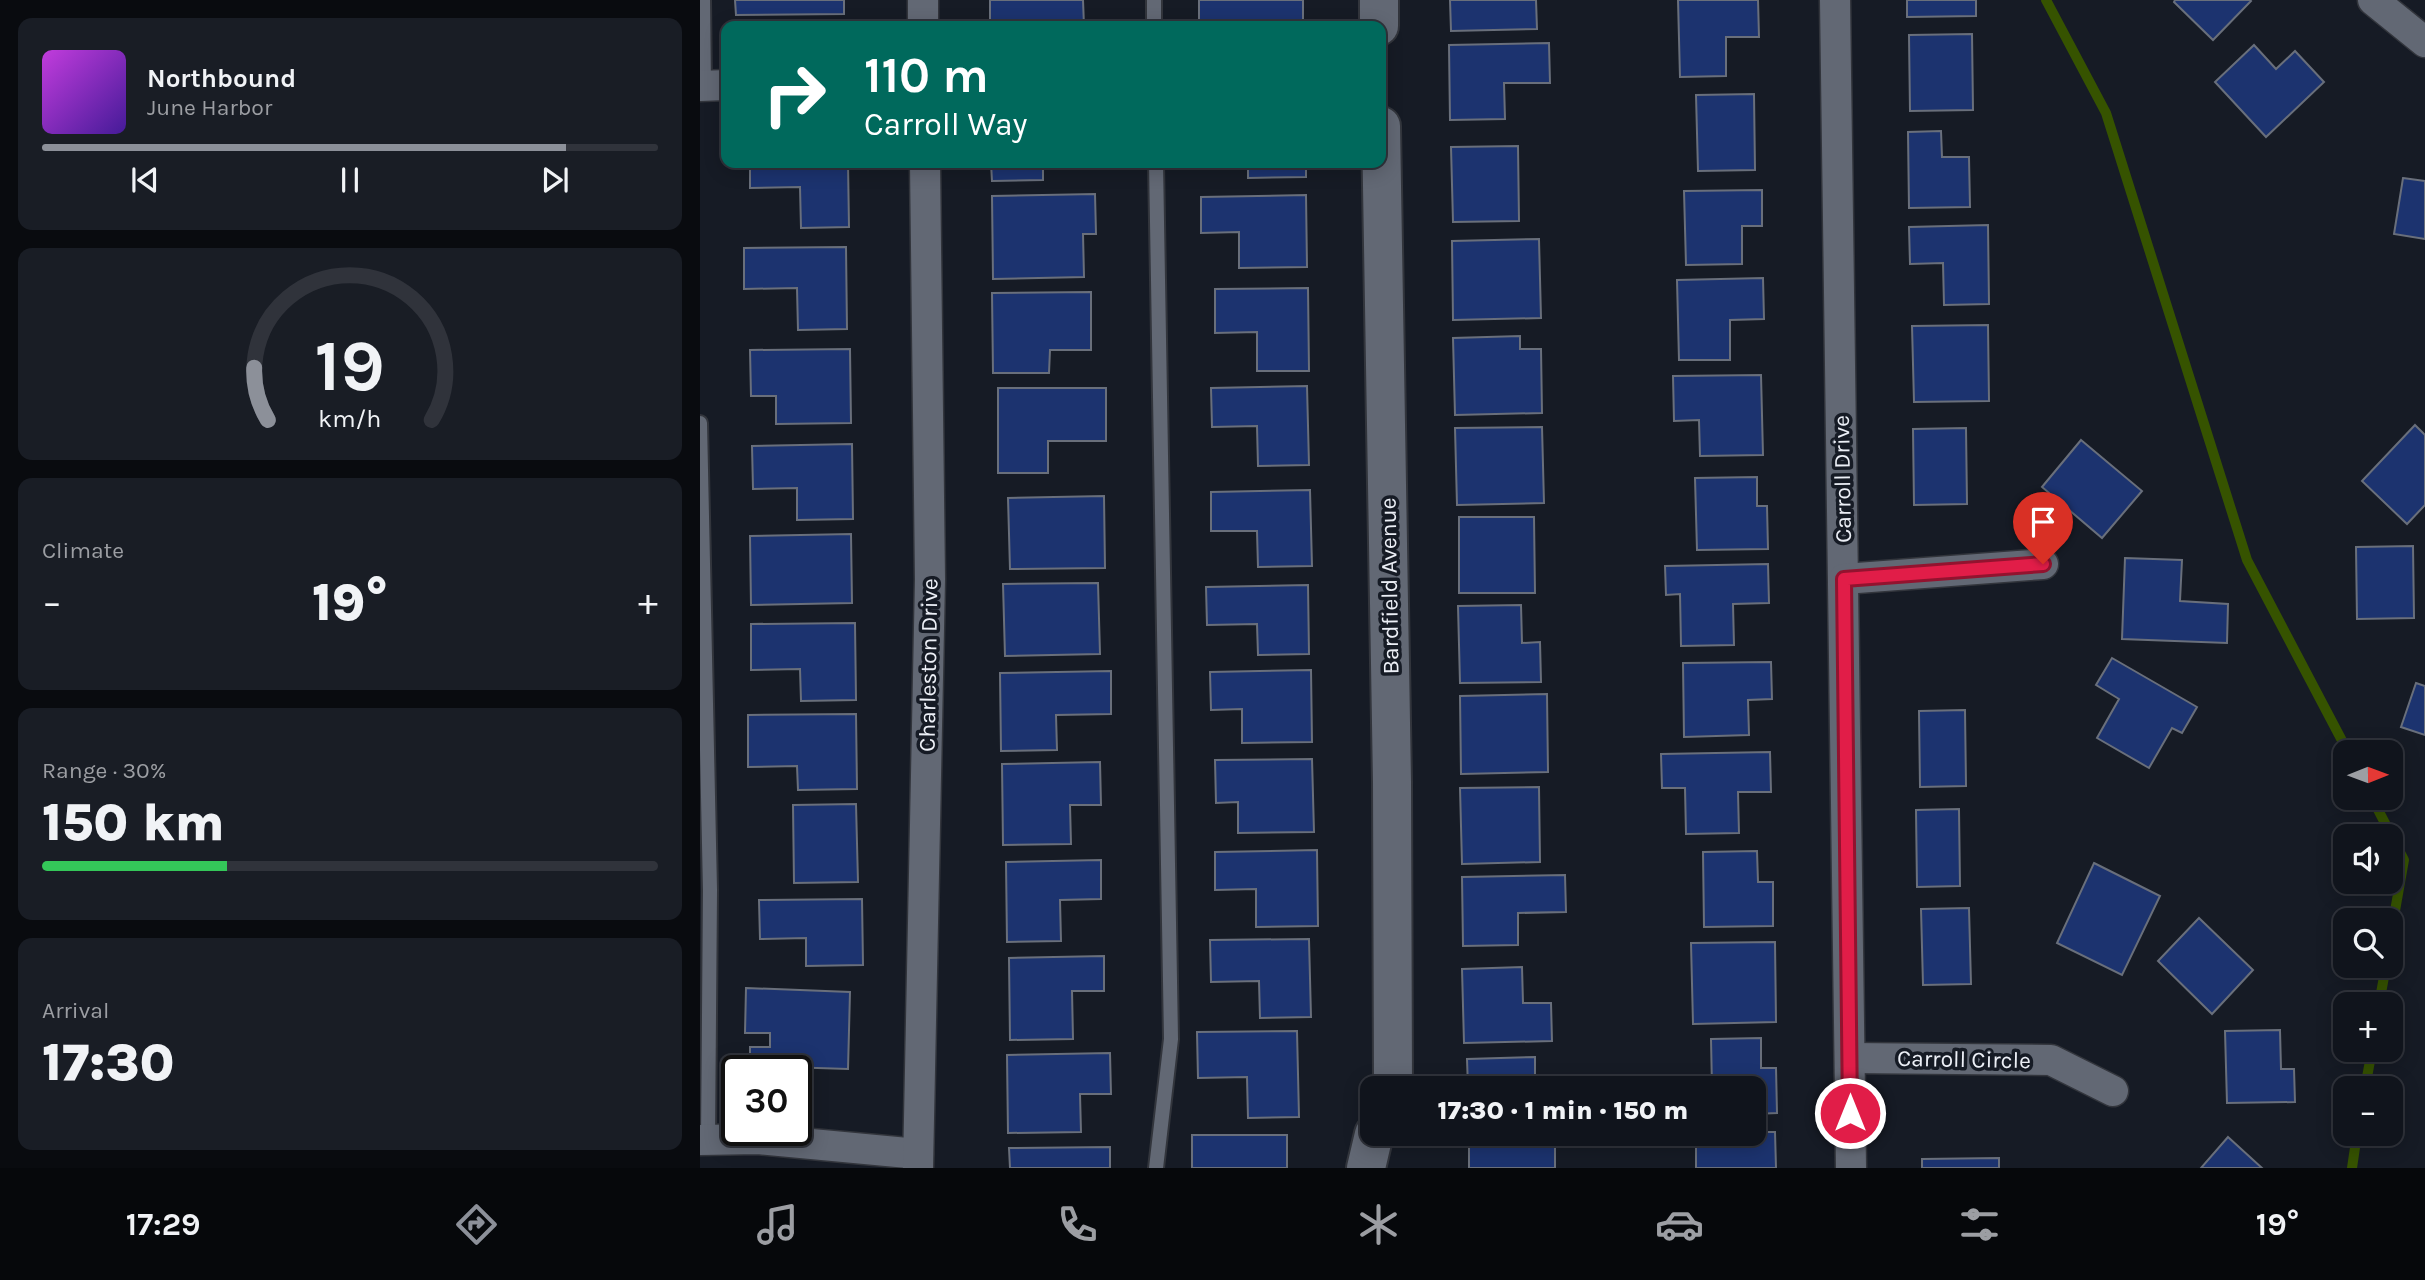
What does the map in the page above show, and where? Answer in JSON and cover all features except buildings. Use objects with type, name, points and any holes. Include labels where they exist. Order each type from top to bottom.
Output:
[{"type":"street","points":[[923,0],[923,21]]},
{"type":"street","points":[[1378,0],[1379,21]]},
{"type":"street","name":"Carroll Drive","points":[[1835,0],[1851,1168]]},
{"type":"street","points":[[2372,0],[2425,43]]},
{"type":"street","name":"Charleston Drive","points":[[918,1161],[930,579],[925,168]]},
{"type":"street","name":"Bardfield Avenue","points":[[1382,168],[1392,754],[1393,1076]]},
{"type":"street","points":[[1844,579],[2043,564]]},
{"type":"street","name":"Bardfield Avenue","points":[[1386,1076],[1392,1047]]},
{"type":"street","name":"Carroll Circle","points":[[1850,1058],[2051,1060],[2113,1091]]},
{"type":"street","points":[[704,1140],[758,1139],[918,1161]]},
{"type":"street","points":[[1366,1168],[1371,1146]]},
{"type":"street","points":[[1393,1146],[1393,1168]]},
{"type":"lane","points":[[703,0],[710,85]]},
{"type":"lane","points":[[1154,0],[1154,21]]},
{"type":"lane","points":[[1156,168],[1171,1039],[1156,1168]]},
{"type":"lane","points":[[700,422],[705,888],[704,1140]]},
{"type":"waterway","points":[[2046,0],[2106,113],[2247,560],[2342,740]]},
{"type":"waterway","points":[[2378,810],[2404,860],[2395,908]]},
{"type":"waterway","points":[[2381,992],[2384,978]]},
{"type":"waterway","points":[[2367,1076],[2370,1062]]},
{"type":"waterway","points":[[2352,1168],[2355,1146]]},
{"type":"route","points":[[1850,1113],[1844,579],[2043,564]]}]
